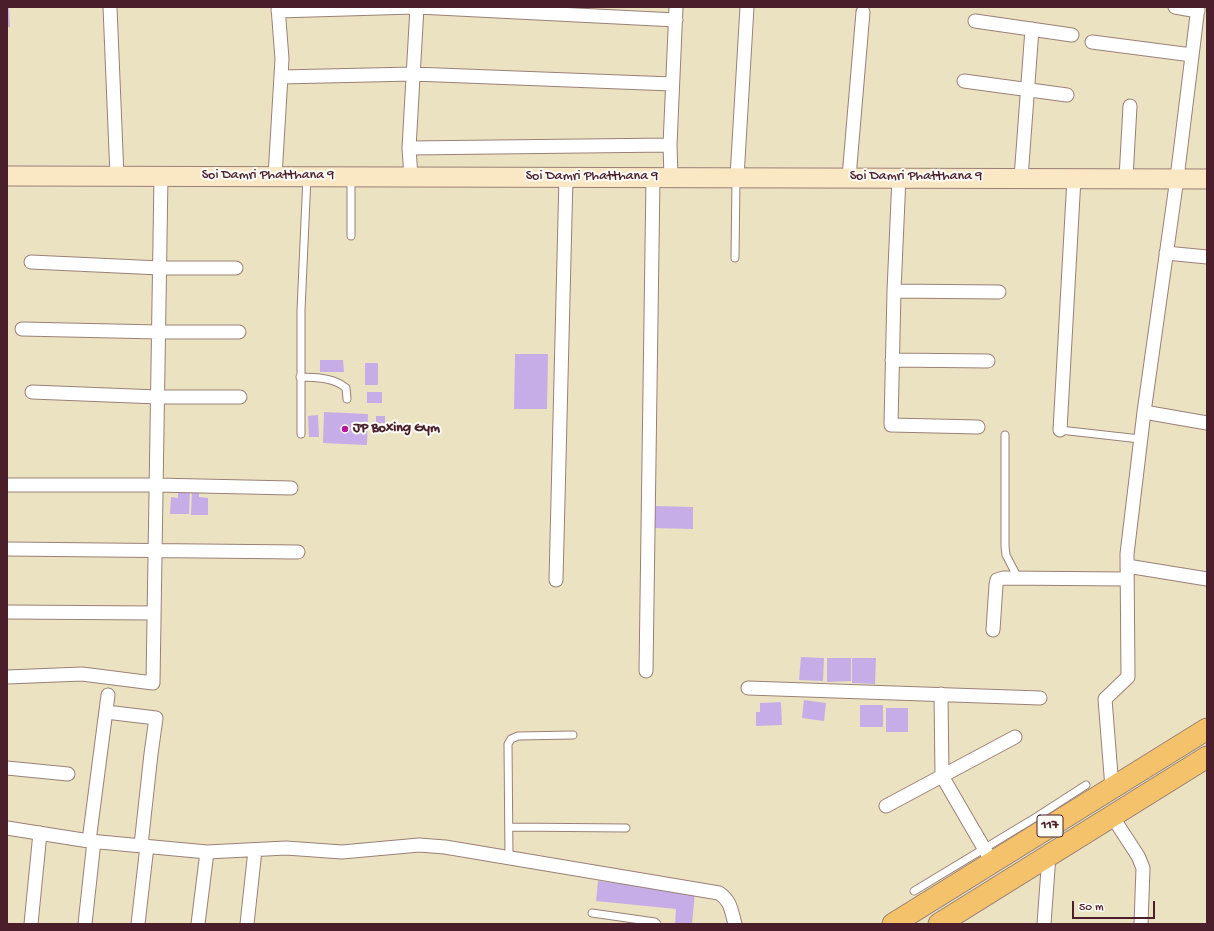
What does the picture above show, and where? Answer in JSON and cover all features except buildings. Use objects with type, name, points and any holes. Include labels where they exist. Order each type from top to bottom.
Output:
[{"type":"main road","name":"117","points":[[893,924],[988,856],[1042,822],[1076,801],[1112,788],[1207,729]]},
{"type":"main road","name":"117","points":[[939,924],[1207,757]]},
{"type":"street","points":[[110,7],[117,176]]},
{"type":"street","points":[[411,177],[410,148],[416,7]]},
{"type":"street","points":[[276,176],[282,58],[278,9],[416,7],[676,13],[670,145],[662,177],[646,671]]},
{"type":"street","points":[[736,177],[747,7]]},
{"type":"street","points":[[1112,788],[1105,699],[1128,677],[1126,572],[1140,440],[1177,178],[1198,9],[1175,7]]},
{"type":"street","points":[[849,177],[864,12]]},
{"type":"street","points":[[975,21],[1072,35]]},
{"type":"street","points":[[1021,178],[1026,90],[1032,29]]},
{"type":"street","points":[[1092,42],[1192,55]]},
{"type":"street","points":[[281,77],[413,74],[672,84]]},
{"type":"street","points":[[964,81],[1067,95]]},
{"type":"street","points":[[1126,178],[1130,106]]},
{"type":"street","points":[[410,148],[670,145]]},
{"type":"street","name":"Soi Damri Phatthana 9","points":[[7,176],[899,177],[1207,179]]},
{"type":"street","points":[[7,677],[82,674],[153,683],[161,176]]},
{"type":"street","points":[[556,580],[566,177]]},
{"type":"street","points":[[899,177],[894,291],[891,425],[978,427]]},
{"type":"street","points":[[1060,430],[1074,178]]},
{"type":"street","points":[[1166,253],[1207,257]]},
{"type":"street","points":[[31,262],[160,268],[236,268]]},
{"type":"street","points":[[894,291],[999,292]]},
{"type":"street","points":[[22,329],[239,332]]},
{"type":"street","points":[[892,360],[988,361]]},
{"type":"street","points":[[32,392],[158,397],[240,397]]},
{"type":"street","points":[[1144,412],[1207,423]]},
{"type":"street","points":[[7,485],[156,485],[291,488]]},
{"type":"street","points":[[7,549],[298,552]]},
{"type":"street","points":[[992,630],[997,580],[1003,578],[1126,572],[1207,579]]},
{"type":"street","points":[[7,612],[154,613]]},
{"type":"street","points":[[748,688],[1040,698]]},
{"type":"street","points":[[941,694],[942,776],[988,856]]},
{"type":"street","points":[[85,924],[92,841],[108,695]]},
{"type":"street","points":[[106,712],[156,718],[138,924]]},
{"type":"street","points":[[886,806],[1015,737]]},
{"type":"street","points":[[7,768],[68,774]]},
{"type":"street","points":[[1112,816],[1138,856],[1142,868],[1141,924]]},
{"type":"street","points":[[7,828],[92,841],[207,852],[286,848],[342,852],[419,846],[445,847],[719,892],[726,897],[730,905],[734,924]]},
{"type":"street","points":[[31,924],[40,833]]},
{"type":"street","points":[[247,924],[255,850]]},
{"type":"street","points":[[198,924],[207,852]]},
{"type":"street","points":[[1044,924],[1049,855]]},
{"type":"lane","points":[[300,434],[301,310],[307,176]]},
{"type":"lane","points":[[352,176],[352,236]]},
{"type":"lane","points":[[735,258],[736,177]]},
{"type":"lane","points":[[300,377],[323,378],[336,381],[346,388],[347,399]]},
{"type":"lane","points":[[1060,430],[1140,440]]},
{"type":"lane","points":[[1004,434],[1005,546],[1006,555],[1018,578]]},
{"type":"lane","points":[[509,858],[508,744],[511,739],[518,736],[573,735]]},
{"type":"lane","points":[[1076,801],[1086,786]]},
{"type":"lane","points":[[509,827],[626,828]]},
{"type":"lane","points":[[914,891],[988,856]]},
{"type":"lane","points":[[592,913],[655,922],[658,924]]},
{"type":"place","name":"JP Boxing Gym","points":[[345,429]]}]
